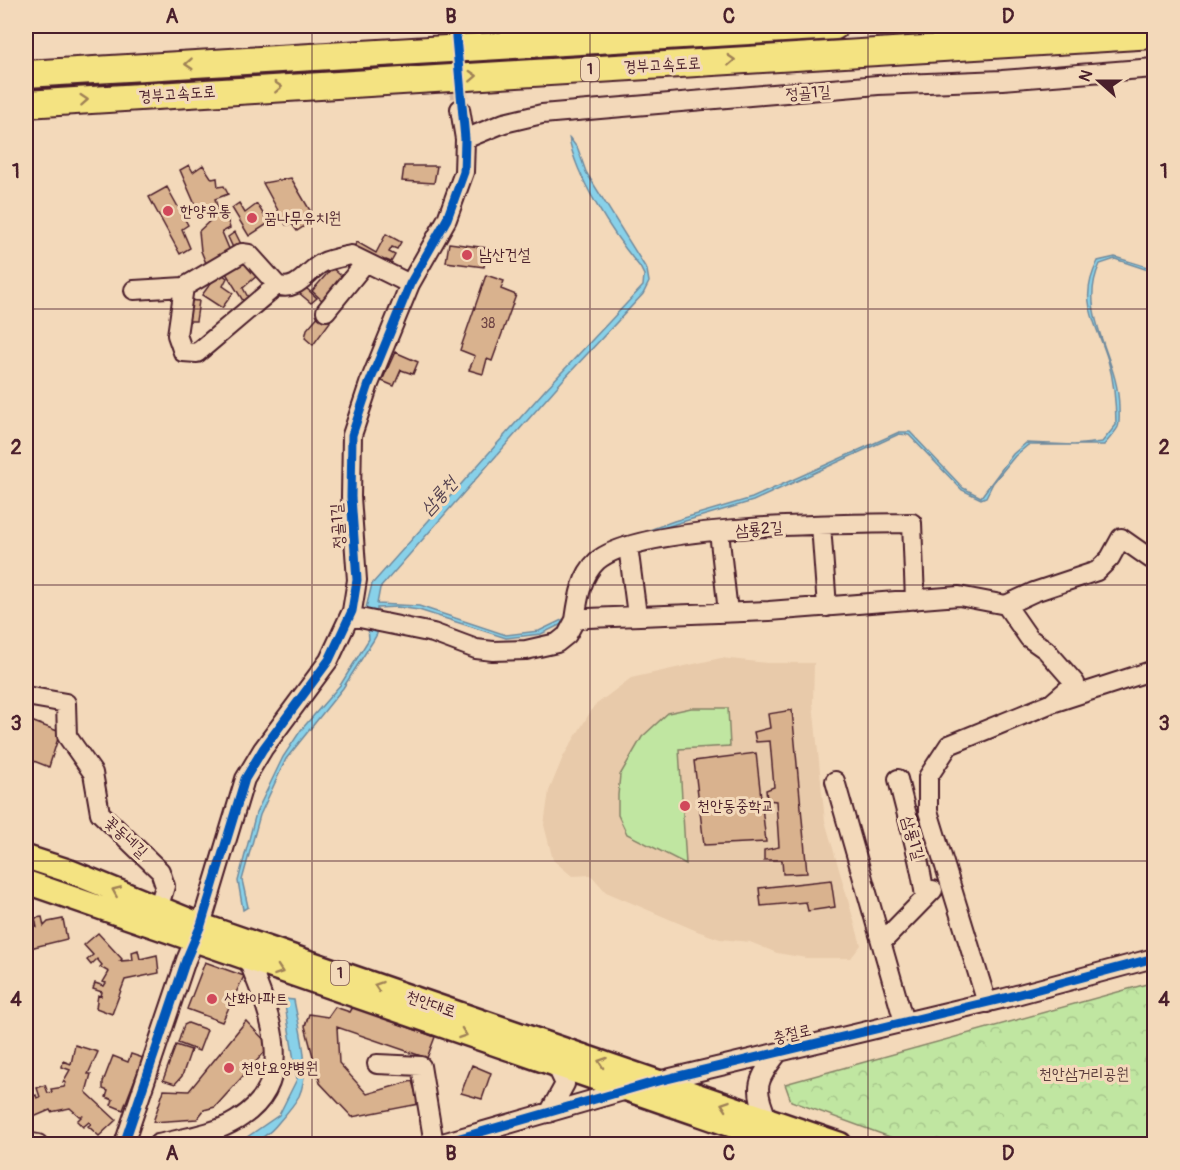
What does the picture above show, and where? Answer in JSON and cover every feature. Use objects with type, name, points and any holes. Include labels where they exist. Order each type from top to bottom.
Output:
[{"type":"highway","points":[[231,61],[628,26]]},
{"type":"highway","name":"경부고속도로","points":[[26,74],[835,26]]},
{"type":"highway","name":"경부고속도로","points":[[26,104],[1155,35]]},
{"type":"main road","name":"천안대로","points":[[26,857],[69,871],[158,909],[198,934],[248,960],[785,1144]]},
{"type":"main road","name":"천안대로","points":[[26,882],[198,934],[658,1081],[840,1144]]},
{"type":"street","name":"정골1길","points":[[465,139],[504,123],[542,114],[878,85],[1002,80],[1155,68]]},
{"type":"street","name":"정골1길","points":[[198,934],[245,779],[263,749],[329,660],[356,618],[357,580],[351,497],[352,435],[369,384],[410,285],[447,219],[464,172],[465,139],[460,109]]},
{"type":"street","points":[[134,290],[184,287],[242,253],[249,254],[277,285]]},
{"type":"street","points":[[184,287],[177,335],[183,352],[197,353],[277,285],[295,286],[322,263],[341,257],[356,256],[365,263],[410,285]]},
{"type":"street","points":[[326,311],[365,263]]},
{"type":"street","name":"삼룡2길","points":[[356,618],[433,633],[476,648],[493,651],[526,650],[556,644],[567,635],[575,620],[586,575],[598,561],[628,546],[677,535],[821,525],[912,523],[915,600]]},
{"type":"street","points":[[821,525],[826,607]]},
{"type":"street","points":[[719,532],[728,612]]},
{"type":"street","points":[[575,620],[826,607],[959,596],[1006,605],[1034,592],[1097,572],[1110,558],[1121,538],[1151,558]]},
{"type":"street","points":[[628,546],[637,615]]},
{"type":"street","points":[[1006,605],[1029,638],[1046,650],[1075,683],[1052,703]]},
{"type":"street","points":[[987,1003],[928,811],[928,777],[949,746],[1052,703],[1155,670]]},
{"type":"street","name":"꽃동네길","points":[[26,696],[66,703],[67,736],[93,773],[100,813],[160,871],[165,886],[158,909]]},
{"type":"street","name":"삼룡1길","points":[[898,779],[921,861],[925,897]]},
{"type":"street","points":[[835,781],[904,1022]]},
{"type":"street","points":[[882,942],[948,875]]},
{"type":"street","points":[[124,1144],[186,960],[198,934]]},
{"type":"street","points":[[129,1144],[198,934]]},
{"type":"street","name":"충절로","points":[[439,1144],[658,1081],[987,1003],[1155,958]]},
{"type":"street","points":[[158,1144],[237,1120],[269,1090],[276,1064],[269,1010],[248,960]]},
{"type":"street","points":[[768,1120],[759,1101],[758,1082],[778,1053]]},
{"type":"street","points":[[377,1065],[421,1066],[434,1144]]},
{"type":"street","points":[[549,1113],[566,1084],[556,1065]]},
{"type":"street","points":[[26,1142],[38,1144]]},
{"type":"shaded area","name":"천안동중학교","points":[[721,658],[767,663],[814,663],[813,703],[825,821],[861,945],[851,958],[806,958],[777,953],[750,942],[720,939],[606,892],[591,875],[572,876],[553,860],[544,825],[549,791],[563,757],[594,706],[631,678]]},
{"type":"green space","points":[[691,708],[728,708],[730,746],[679,749],[686,864],[627,834],[618,815],[618,795],[620,775],[642,737],[668,713]]},
{"type":"green space","name":"천안삼거리공원","points":[[1154,982],[1154,1144],[909,1144],[791,1101],[785,1084]]},
{"type":"water","points":[[569,137],[578,149],[586,172],[647,270],[649,282],[643,294],[562,381],[380,588],[377,604],[419,606],[506,635],[539,631],[564,619],[611,544],[674,521],[752,498],[899,432],[910,432],[963,488],[981,497],[1013,454],[1026,443],[1074,445],[1028,445],[1015,456],[993,483],[986,497],[981,499],[962,490],[909,435],[899,434],[753,501],[675,524],[613,547],[566,622],[541,634],[506,638],[419,610],[397,607],[377,608],[377,634],[343,688],[286,759],[260,815],[242,880],[248,907],[243,910],[238,881],[256,813],[283,757],[301,730],[341,684],[369,639],[366,608],[372,584],[545,390],[643,286],[644,275],[640,267],[608,223],[587,188]]},
{"type":"water","points":[[1115,257],[1154,269],[1154,272],[1115,259],[1100,264],[1094,282],[1095,318],[1113,371],[1117,389],[1119,423],[1104,445],[1074,445],[1102,442],[1116,425],[1110,368],[1089,300],[1092,275],[1098,261]]},
{"type":"water","points":[[284,999],[294,1000],[303,1048],[303,1085],[295,1103],[270,1131],[261,1139],[237,1144],[279,1115],[297,1079]]},
{"type":"building","points":[[189,165],[193,172],[203,165],[212,179],[217,178],[218,187],[224,186],[228,194],[215,199],[218,209],[200,216],[180,170]]},
{"type":"building","points":[[404,166],[437,166],[434,183],[402,181]]},
{"type":"building","points":[[291,178],[315,219],[297,231],[292,224],[286,225],[263,183]]},
{"type":"building","name":"한양유통","points":[[167,187],[188,225],[182,229],[190,248],[180,254],[149,197]]},
{"type":"building","name":"꿈나무유치원","points":[[239,203],[245,213],[257,204],[269,223],[249,236],[232,208]]},
{"type":"building","points":[[226,215],[230,228],[222,232],[232,256],[208,268],[201,251],[199,231],[213,218]]},
{"type":"building","points":[[235,232],[242,246],[235,252],[228,237]]},
{"type":"building","points":[[386,234],[401,242],[397,249],[392,247],[389,252],[395,255],[391,262],[386,260],[383,266],[353,248],[357,242],[376,253]]},
{"type":"building","name":"남산건설","points":[[449,243],[487,248],[484,267],[446,262]]},
{"type":"building","points":[[245,256],[259,274],[243,288],[250,301],[245,304],[224,270]]},
{"type":"building","points":[[332,268],[346,280],[326,304],[312,291]]},
{"type":"building","points":[[219,272],[227,278],[223,286],[233,293],[222,308],[202,295]]},
{"type":"building","points":[[486,275],[504,281],[501,289],[516,295],[492,361],[487,359],[483,374],[469,370],[475,356],[460,350]]},
{"type":"building","points":[[305,287],[317,298],[311,303],[299,293]]},
{"type":"building","points":[[184,300],[199,301],[196,321],[181,321]]},
{"type":"building","points":[[320,314],[330,322],[313,345],[305,338],[307,329]]},
{"type":"building","points":[[395,352],[418,362],[413,374],[401,370],[394,386],[382,381]]},
{"type":"building","points":[[792,710],[807,873],[783,874],[782,860],[764,860],[764,850],[779,847],[776,801],[767,800],[766,790],[774,787],[770,741],[756,742],[754,732],[770,728],[768,714]]},
{"type":"building","points":[[26,719],[60,732],[49,767],[26,758]]},
{"type":"building","points":[[756,753],[766,842],[704,845],[694,761]]},
{"type":"building","points":[[831,880],[835,907],[808,911],[806,902],[761,906],[759,888]]},
{"type":"building","points":[[42,917],[44,926],[48,922],[63,919],[67,939],[26,949],[26,927],[34,924],[37,928],[35,918]]},
{"type":"building","points":[[98,933],[122,959],[120,961],[133,960],[132,952],[138,950],[140,959],[157,955],[159,973],[125,980],[112,1014],[96,1008],[98,995],[101,996],[102,992],[93,989],[95,983],[104,986],[106,983],[103,982],[109,972],[100,967],[102,965],[97,959],[91,965],[87,960],[93,955],[84,945]]},
{"type":"building","name":"산화아파트","points":[[205,962],[244,976],[222,1022],[187,1009]]},
{"type":"building","points":[[335,1007],[350,1012],[353,1007],[435,1037],[427,1058],[337,1027],[339,1063],[367,1094],[412,1081],[419,1104],[352,1117],[320,1083],[305,1026],[309,1014],[328,1017]]},
{"type":"building","name":"천안요양병원","points":[[246,1021],[270,1046],[215,1107],[204,1110],[197,1119],[153,1122],[164,1090],[189,1091]]},
{"type":"building","points":[[188,1023],[207,1030],[199,1051],[178,1043],[184,1025]]},
{"type":"building","points":[[75,1045],[98,1052],[88,1074],[91,1074],[86,1092],[116,1120],[99,1136],[88,1126],[91,1124],[89,1122],[83,1127],[77,1121],[82,1116],[70,1108],[51,1112],[50,1110],[29,1119],[26,1099],[36,1095],[37,1098],[40,1097],[37,1088],[45,1085],[48,1093],[52,1092],[51,1089],[64,1087],[66,1083],[63,1082],[70,1070],[62,1067],[63,1061],[71,1064]]},
{"type":"building","points":[[176,1045],[191,1050],[182,1076],[175,1084],[163,1080]]},
{"type":"building","points":[[131,1054],[143,1058],[123,1110],[111,1105],[113,1100],[106,1097],[108,1091],[103,1089],[103,1082],[113,1056],[128,1062]]},
{"type":"building","points":[[472,1065],[491,1073],[482,1099],[461,1093]]},
{"type":"tunnel","points":[[455,26],[460,109]]},
{"type":"cycle path","points":[[124,1144],[186,960],[201,925],[245,779],[263,749],[329,660],[352,611],[357,580],[351,497],[352,435],[369,384],[410,284],[447,219],[464,172],[465,139],[455,26]]},
{"type":"cycle path","points":[[439,1144],[658,1081],[1005,998],[1154,958]]},
{"type":"place","name":"한양유통","points":[[168,211]]},
{"type":"place","name":"꿈나무유치원","points":[[252,218]]},
{"type":"place","name":"남산건설","points":[[467,255]]},
{"type":"place","name":"천안동중학교","points":[[685,806]]},
{"type":"place","name":"산화아파트","points":[[212,999]]},
{"type":"place","name":"천안요양병원","points":[[229,1068]]},
{"type":"water label","name":"삼룡천","points":[[439,496]]}]
